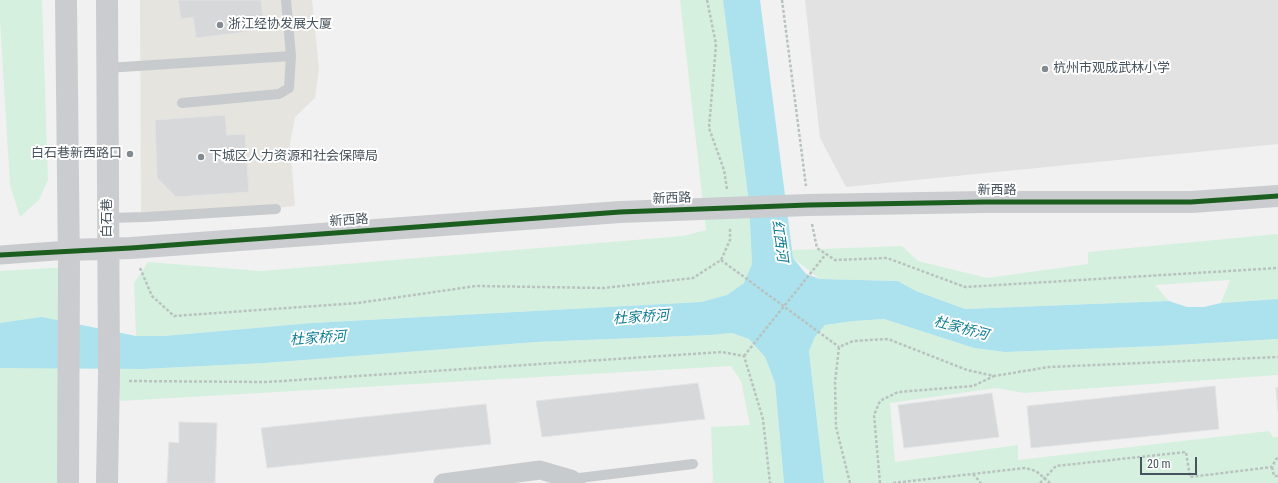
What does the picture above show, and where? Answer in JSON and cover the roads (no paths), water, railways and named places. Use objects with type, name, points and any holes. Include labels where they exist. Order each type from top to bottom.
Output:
[{"type":"street","points":[[66,0],[69,382],[68,483]]},
{"type":"street","name":"白石巷","points":[[107,0],[109,377],[107,483]]},
{"type":"street","name":"新西路","points":[[68,250],[131,248],[620,212],[790,205],[984,202],[1190,202],[1278,196]]},
{"type":"street","points":[[0,255],[68,250]]},
{"type":"street","points":[[443,483],[540,470],[574,481]]},
{"type":"lane","points":[[182,103],[279,94],[289,88],[291,56],[286,0]]},
{"type":"lane","points":[[107,68],[291,56]]},
{"type":"lane","points":[[108,218],[146,218],[276,209]]},
{"type":"lane","points":[[574,481],[693,464]]},
{"type":"water","points":[[723,0],[760,0],[793,258],[806,274],[820,279],[898,281],[916,291],[965,309],[1169,301],[1187,307],[1204,307],[1221,303],[1278,299],[1278,339],[1159,346],[1005,352],[974,348],[884,319],[825,325],[815,337],[809,351],[824,483],[784,483],[775,383],[765,357],[749,339],[732,333],[536,342],[265,363],[143,369],[0,368],[0,323],[42,317],[136,336],[164,336],[312,323],[701,302],[727,295],[744,283],[752,264],[749,203]]},
{"type":"place","name":"浙江经协发展大厦","points":[[220,25]]},
{"type":"place","name":"杭州市观成武林小学","points":[[1045,69]]},
{"type":"place","name":"白石巷新西路口","points":[[130,154]]},
{"type":"place","name":"下城区人力资源和社会保障局","points":[[201,157]]},
{"type":"water label","name":"红西河","points":[[779,241]]},
{"type":"water label","name":"杜家桥河","points":[[641,318]]},
{"type":"water label","name":"杜家桥河","points":[[961,329]]},
{"type":"water label","name":"杜家桥河","points":[[318,339]]}]
